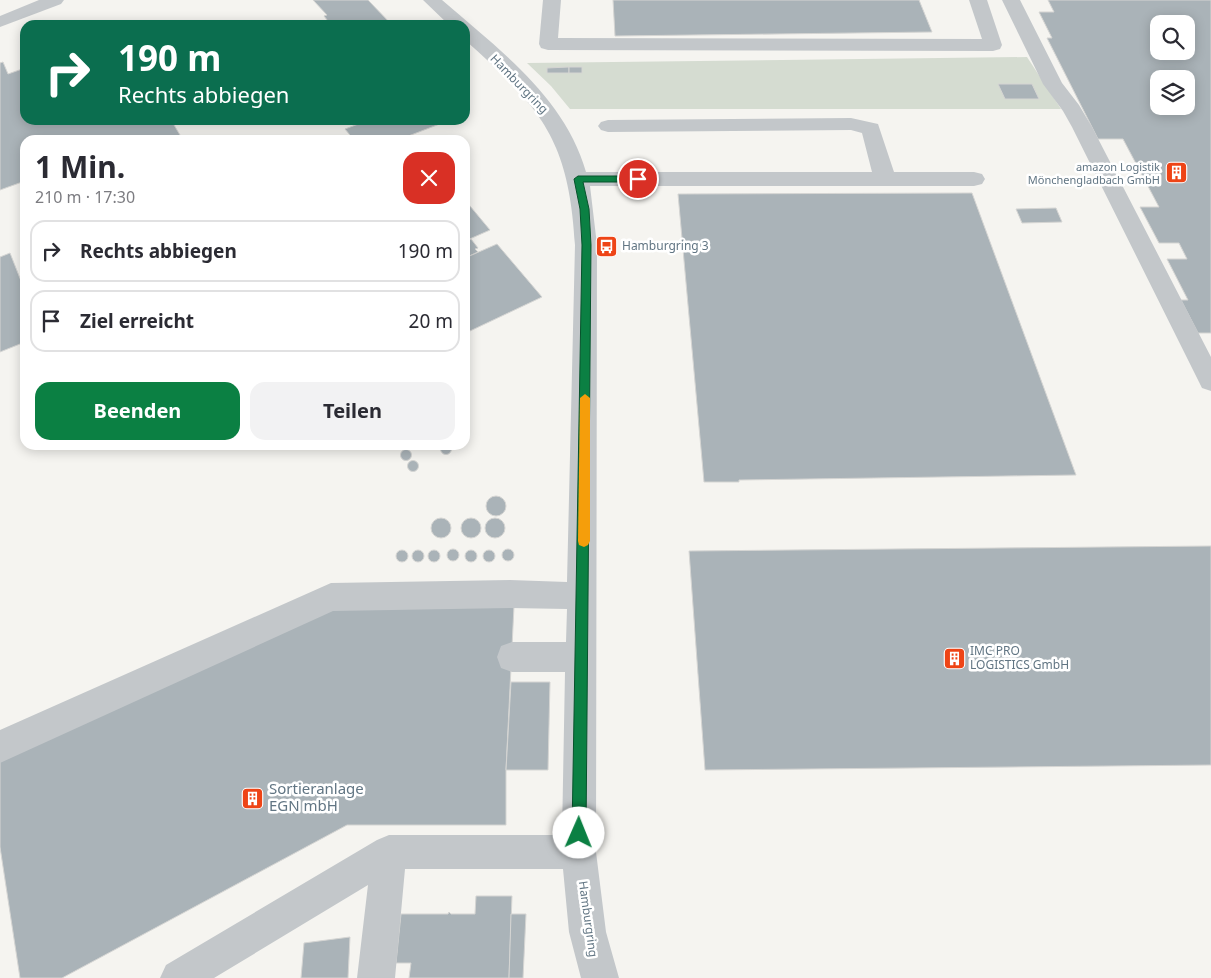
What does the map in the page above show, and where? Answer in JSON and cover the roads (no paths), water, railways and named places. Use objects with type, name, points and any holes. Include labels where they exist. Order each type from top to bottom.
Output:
[{"type":"street","points":[[0,22],[55,0]]},
{"type":"street","points":[[432,0],[454,20]]},
{"type":"street","points":[[552,0],[548,44],[993,45],[978,0]]},
{"type":"street","points":[[1011,0],[1053,84],[1082,127],[1211,382]]},
{"type":"street","name":"Hamburgring","points":[[470,35],[508,69],[545,110],[563,140],[578,179],[584,209],[586,245],[579,852],[588,937],[594,964],[600,978]]},
{"type":"street","points":[[608,126],[851,124],[865,126],[871,129],[885,179]]},
{"type":"street","points":[[578,179],[974,179]]},
{"type":"street","points":[[0,747],[331,597],[510,594],[583,596]]},
{"type":"street","points":[[512,657],[582,657]]},
{"type":"street","points":[[376,978],[389,852]]},
{"type":"street","points":[[179,978],[389,852],[579,852]]},
{"type":"place","name":"amazon Logistik Mönchengladbach GmbH","points":[[1176,173]]},
{"type":"place","name":"Hamburgring 3","points":[[606,246]]},
{"type":"place","name":"IMC PRO LOGISTICS GmbH","points":[[954,658]]},
{"type":"place","name":"Sortieranlage EGN mbH","points":[[253,798]]}]
